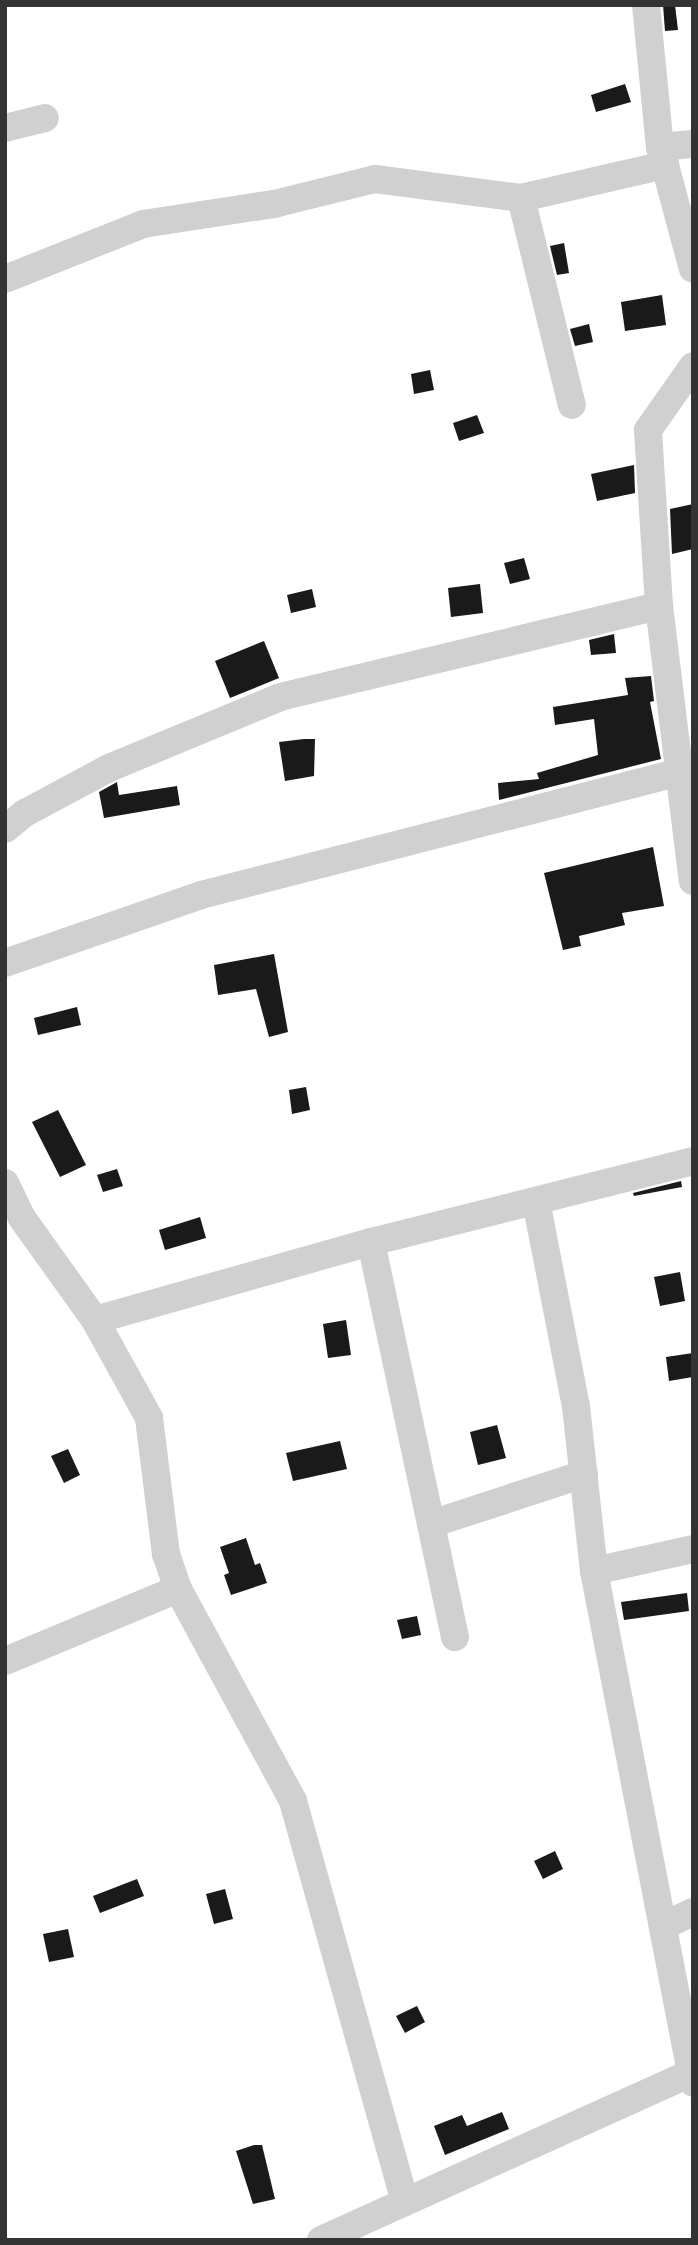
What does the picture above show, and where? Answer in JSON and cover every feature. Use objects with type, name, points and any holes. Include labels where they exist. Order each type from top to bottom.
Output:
[{"type":"street","points":[[646,5],[663,156],[693,270]]},
{"type":"street","points":[[5,128],[45,118]]},
{"type":"street","points":[[5,279],[143,223],[274,204],[375,178],[521,198],[693,145]]},
{"type":"street","points":[[521,198],[572,405]]},
{"type":"street","points":[[693,368],[648,430],[659,606],[693,881]]},
{"type":"street","points":[[5,830],[25,814],[108,768],[280,696],[659,606]]},
{"type":"street","points":[[5,963],[201,895],[680,772]]},
{"type":"street","points":[[95,1320],[372,1242],[693,1161]]},
{"type":"street","points":[[5,1183],[22,1218],[95,1320],[149,1418],[166,1554],[178,1589],[293,1801],[405,2202]]},
{"type":"street","points":[[321,2240],[692,2078],[594,1571],[576,1406],[536,1201]]},
{"type":"street","points":[[372,1242],[456,1637]]},
{"type":"street","points":[[431,1524],[584,1474]]},
{"type":"street","points":[[594,1571],[693,1549]]},
{"type":"street","points":[[5,1661],[178,1589]]},
{"type":"street","points":[[663,1926],[693,1912]]},
{"type":"building","points":[[663,5],[675,5],[678,30],[665,31]]},
{"type":"building","points":[[625,84],[631,102],[596,112],[591,95]]},
{"type":"building","points":[[564,243],[569,273],[557,275],[550,246]]},
{"type":"building","points":[[662,295],[666,325],[625,331],[621,302]]},
{"type":"building","points":[[589,324],[593,342],[575,346],[570,329]]},
{"type":"building","points":[[430,370],[434,390],[414,394],[411,374]]},
{"type":"building","points":[[477,415],[484,433],[459,441],[453,423]]},
{"type":"building","points":[[634,465],[635,493],[597,501],[591,474]]},
{"type":"building","points":[[693,504],[693,549],[672,554],[670,509]]},
{"type":"building","points":[[524,558],[530,579],[510,584],[504,563]]},
{"type":"building","points":[[480,584],[483,613],[451,617],[448,588]]},
{"type":"building","points":[[312,589],[316,607],[291,613],[287,595]]},
{"type":"building","points":[[614,634],[616,653],[591,655],[589,640]]},
{"type":"building","points":[[264,641],[279,678],[230,698],[215,661]]},
{"type":"building","points":[[651,676],[654,701],[650,702],[661,759],[499,800],[498,783],[539,779],[537,773],[598,755],[594,719],[555,725],[553,707],[628,695],[625,678]]},
{"type":"building","points":[[315,739],[314,776],[285,781],[279,742]]},
{"type":"building","points":[[117,782],[119,795],[177,786],[180,805],[104,818],[99,792]]},
{"type":"building","points":[[653,847],[664,906],[622,913],[625,925],[579,936],[581,946],[563,950],[544,873]]},
{"type":"building","points":[[274,954],[288,1032],[269,1037],[256,989],[218,995],[214,965]]},
{"type":"building","points":[[77,1007],[81,1025],[38,1035],[34,1018]]},
{"type":"building","points":[[306,1087],[310,1110],[292,1114],[289,1090]]},
{"type":"building","points":[[58,1110],[86,1165],[60,1177],[32,1122]]},
{"type":"building","points":[[117,1169],[123,1186],[103,1192],[97,1175]]},
{"type":"building","points":[[681,1181],[682,1187],[634,1196],[633,1193]]},
{"type":"building","points":[[200,1217],[206,1238],[165,1250],[159,1230]]},
{"type":"building","points":[[680,1272],[685,1301],[660,1306],[654,1277]]},
{"type":"building","points":[[346,1320],[351,1355],[328,1358],[323,1324]]},
{"type":"building","points":[[693,1353],[693,1377],[669,1381],[666,1357]]},
{"type":"building","points":[[497,1425],[506,1458],[478,1465],[470,1432]]},
{"type":"building","points":[[340,1441],[347,1469],[293,1481],[286,1453]]},
{"type":"building","points":[[68,1449],[80,1475],[64,1483],[51,1456]]},
{"type":"building","points":[[246,1538],[255,1565],[260,1563],[267,1583],[231,1595],[224,1575],[229,1573],[220,1547]]},
{"type":"building","points":[[687,1593],[689,1611],[624,1620],[621,1602]]},
{"type":"building","points":[[417,1616],[421,1635],[402,1639],[397,1620]]},
{"type":"building","points":[[555,1851],[563,1869],[543,1879],[534,1861]]},
{"type":"building","points":[[137,1879],[144,1896],[100,1913],[93,1896]]},
{"type":"building","points":[[225,1889],[233,1919],[214,1924],[206,1894]]},
{"type":"building","points":[[68,1929],[74,1957],[49,1962],[43,1934]]},
{"type":"building","points":[[417,2006],[425,2022],[405,2033],[396,2016]]},
{"type":"building","points":[[502,2112],[509,2129],[445,2155],[434,2126],[462,2115],[467,2126]]},
{"type":"building","points":[[262,2145],[275,2199],[253,2204],[236,2151]]}]
